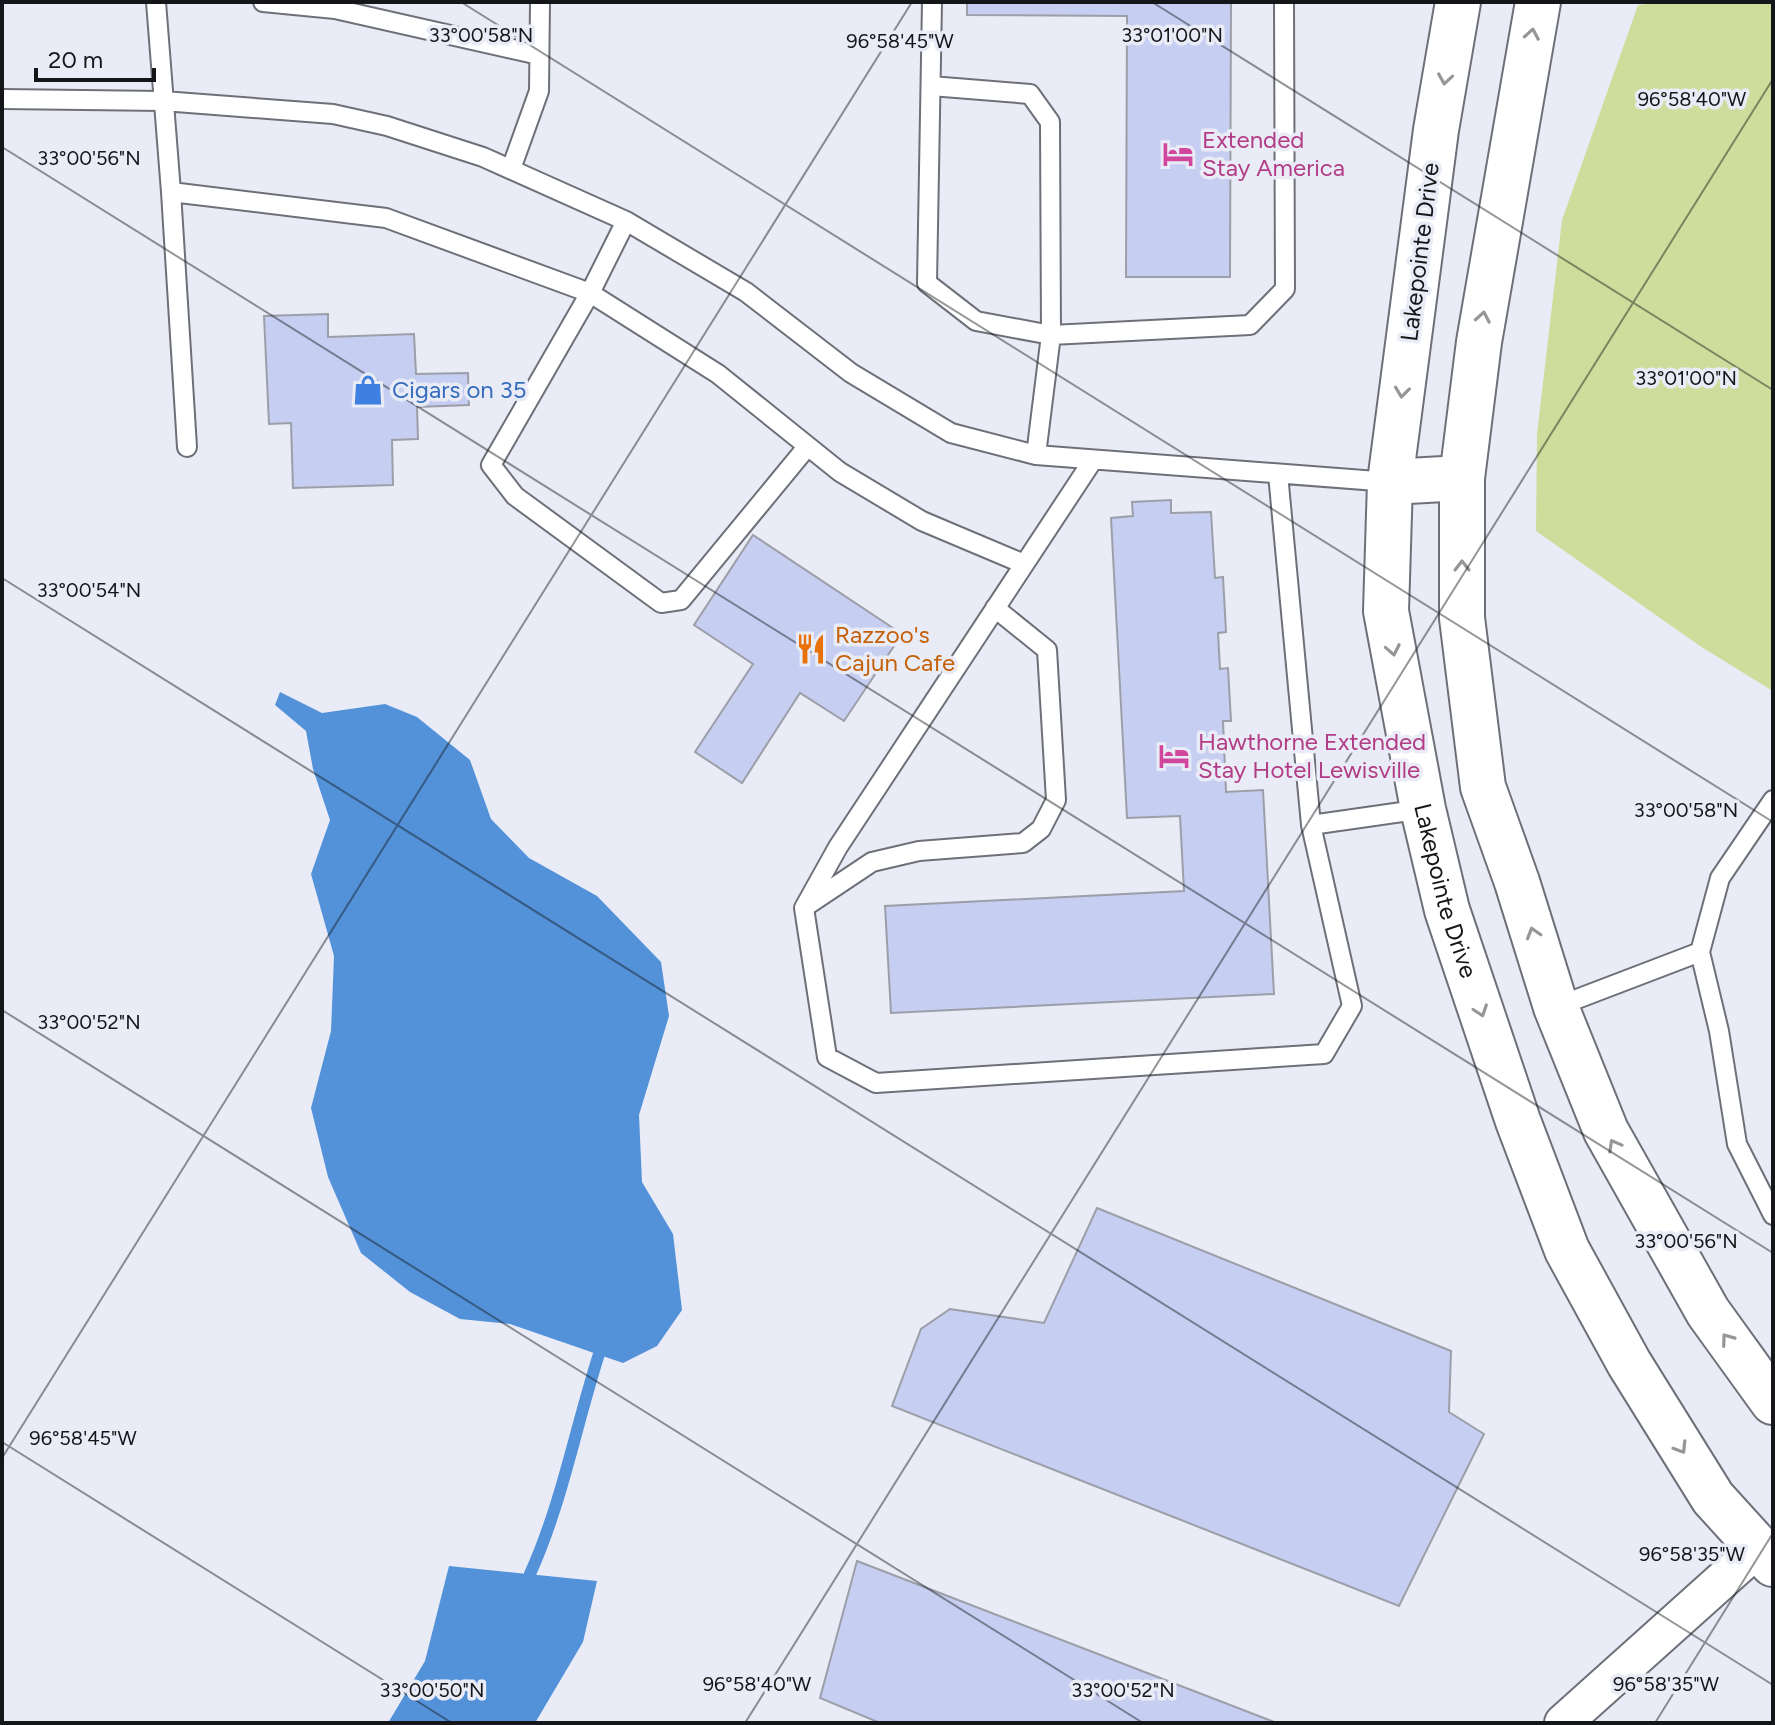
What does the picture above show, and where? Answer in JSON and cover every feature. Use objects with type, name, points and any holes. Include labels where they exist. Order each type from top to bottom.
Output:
[{"type":"main road","name":"Lakepointe Drive","points":[[1458,2],[1436,130],[1390,482],[1386,611],[1423,809],[1447,910],[1518,1121],[1567,1250],[1629,1363],[1713,1498],[1765,1556]]},
{"type":"main road","points":[[1538,2],[1479,342],[1462,478],[1462,618],[1483,787],[1556,1007],[1606,1131],[1708,1312],[1773,1402]]},
{"type":"main road","points":[[1390,482],[1462,478]]},
{"type":"street","points":[[1563,1723],[1765,1556]]},
{"type":"lane","points":[[156,2],[187,447]]},
{"type":"lane","points":[[263,2],[335,9],[539,55]]},
{"type":"lane","points":[[511,169],[539,91],[540,2]]},
{"type":"lane","points":[[932,2],[927,283],[976,321],[1051,335],[1250,325],[1285,289],[1284,2]]},
{"type":"lane","points":[[931,86],[1030,94],[1050,122],[1051,335],[1036,455]]},
{"type":"lane","points":[[2,99],[163,101],[333,114],[387,126],[483,157],[626,221],[746,292],[851,373],[951,433],[1036,455],[1390,482]]},
{"type":"lane","points":[[171,192],[386,218],[590,293],[718,374],[840,472],[922,521],[1024,564]]},
{"type":"lane","points":[[626,221],[590,293],[491,465],[515,496],[661,603],[681,600],[807,447]]},
{"type":"lane","points":[[1093,460],[838,847],[804,908],[827,1057],[876,1083],[1324,1054],[1352,1006],[1311,825],[1278,474]]},
{"type":"lane","points":[[804,908],[872,862],[919,851],[1023,843],[1041,829],[1056,800],[1047,650],[995,608]]},
{"type":"lane","points":[[1773,800],[1720,878],[1700,952],[1719,1031],[1737,1144],[1773,1215]]},
{"type":"lane","points":[[1311,825],[1423,809]]},
{"type":"lane","points":[[1556,1007],[1700,952]]},
{"type":"green space","points":[[1773,2],[1771,690],[1700,646],[1536,531],[1537,434],[1562,220],[1638,5]]},
{"type":"water","points":[[280,692],[322,713],[385,704],[417,717],[470,760],[491,819],[529,858],[597,896],[661,962],[669,1016],[639,1115],[642,1182],[673,1234],[682,1310],[657,1346],[623,1363],[510,1324],[460,1319],[410,1292],[361,1253],[328,1177],[311,1108],[331,1031],[334,956],[311,874],[330,820],[313,769],[306,731],[275,705]]},
{"type":"water","points":[[449,1566],[597,1581],[583,1642],[535,1723],[388,1723],[425,1661]]},
{"type":"building","name":"Extended Stay America","points":[[967,2],[1231,2],[1230,277],[1126,277],[1127,16],[967,15]]},
{"type":"building","name":"Cigars on 35","points":[[328,314],[328,337],[414,334],[416,374],[468,373],[469,405],[417,407],[418,439],[392,440],[393,485],[293,488],[291,423],[269,424],[264,316]]},
{"type":"building","name":"Hawthorne Extended Stay Hotel Lewisville","points":[[1171,500],[1171,513],[1211,512],[1215,578],[1223,577],[1226,632],[1218,633],[1220,669],[1228,668],[1231,721],[1223,721],[1226,792],[1263,790],[1274,994],[891,1013],[885,906],[1184,891],[1180,816],[1127,818],[1111,518],[1133,516],[1132,502]]},
{"type":"building","name":"Razzoo's Cajun Cafe","points":[[753,535],[902,634],[844,721],[800,693],[742,783],[695,752],[753,664],[694,625]]},
{"type":"building","points":[[1097,1208],[1451,1351],[1449,1412],[1484,1434],[1399,1606],[892,1406],[921,1329],[950,1309],[1044,1323]]},
{"type":"building","points":[[857,1561],[1277,1723],[880,1723],[820,1698]]},
{"type":"waterway","points":[[530,1574],[560,1493],[599,1354]]},
{"type":"place","name":"Extended Stay America","points":[[1178,154]]},
{"type":"place","name":"Cigars on 35","points":[[368,390]]},
{"type":"place","name":"Razzoo's Cajun Cafe","points":[[811,649]]},
{"type":"place","name":"Hawthorne Extended Stay Hotel Lewisville","points":[[1174,756]]}]
